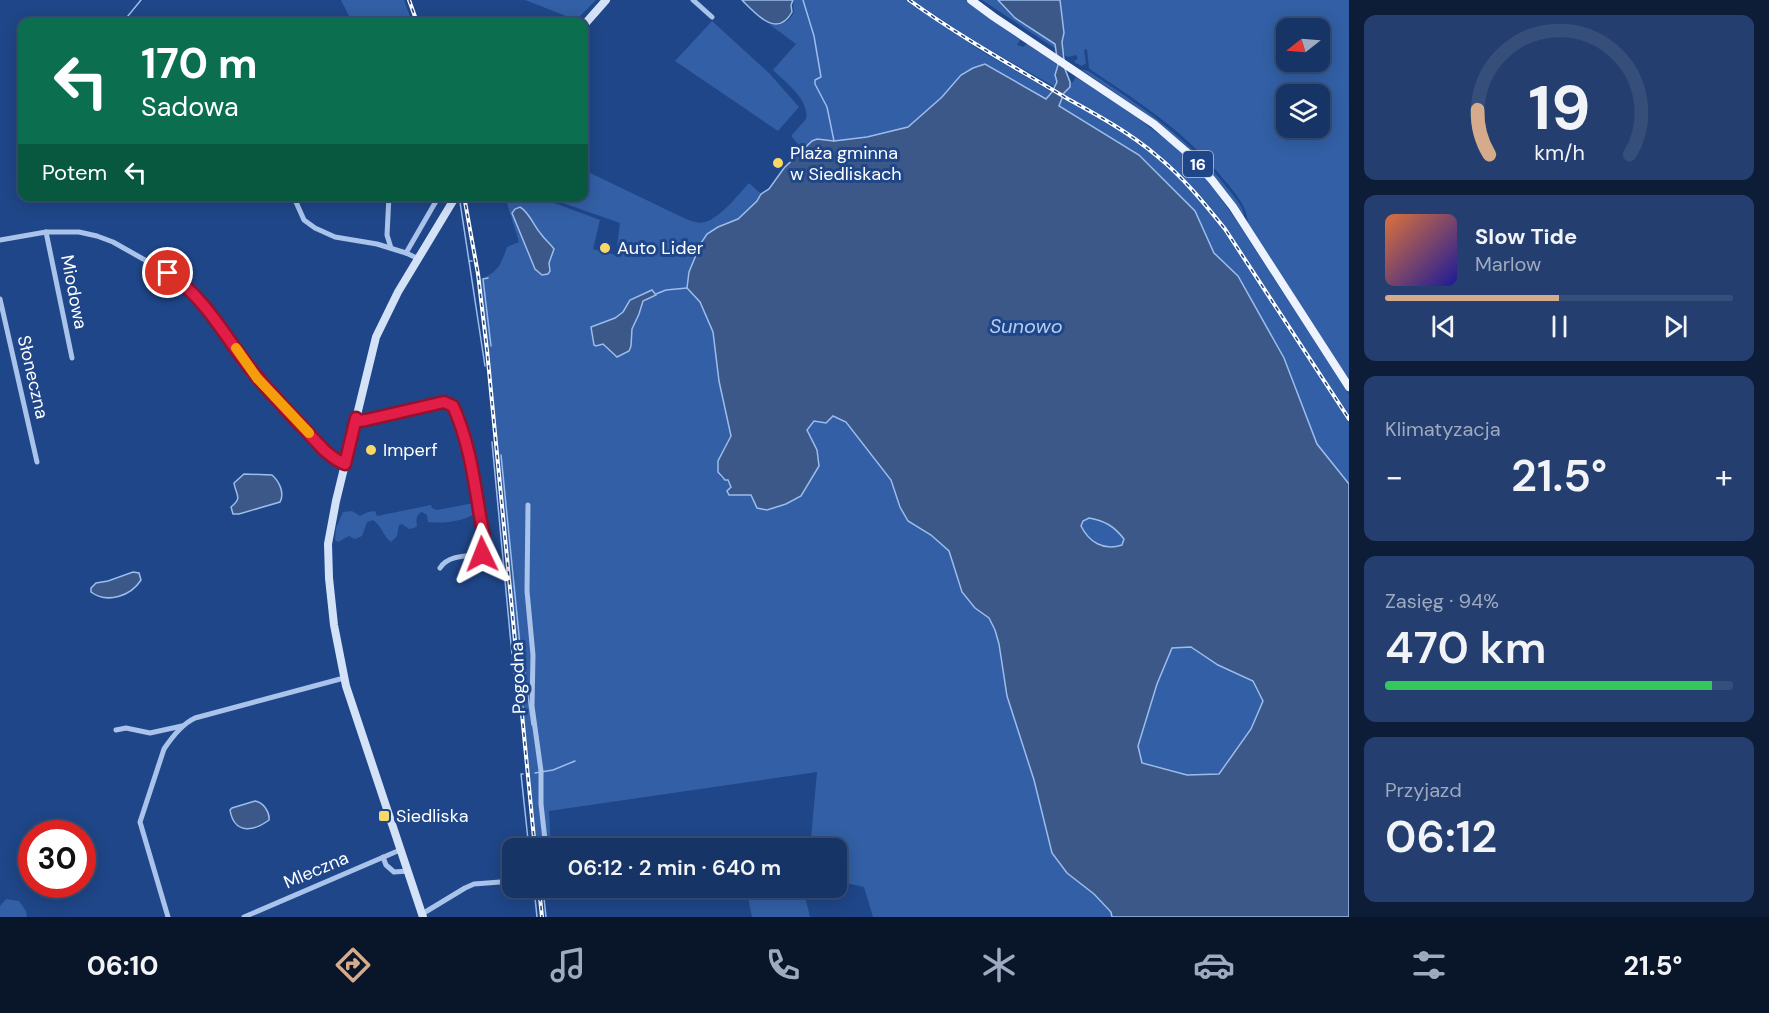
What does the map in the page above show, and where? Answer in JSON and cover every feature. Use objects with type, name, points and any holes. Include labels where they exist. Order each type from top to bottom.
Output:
[{"type":"main road","points":[[588,20],[606,0]]},
{"type":"main road","name":"16","points":[[971,0],[1154,124],[1203,169],[1246,227],[1349,387]]},
{"type":"main road","points":[[423,916],[344,678],[338,653],[331,599],[328,544],[334,510],[376,337],[388,312],[453,201]]},
{"type":"street","points":[[693,0],[712,16]]},
{"type":"street","points":[[389,201],[387,235],[391,248]]},
{"type":"street","points":[[406,253],[436,201]]},
{"type":"street","points":[[296,202],[304,220],[315,228],[335,237],[377,244],[419,259]]},
{"type":"street","points":[[0,240],[46,232],[79,232],[97,236],[113,242],[180,282],[205,306],[257,378],[324,450],[334,459],[345,464]]},
{"type":"street","name":"Miodowa","points":[[46,232],[72,358]]},
{"type":"street","name":"Słoneczna","points":[[0,299],[37,462]]},
{"type":"street","points":[[356,418],[359,421],[366,420],[444,402],[453,406],[472,467],[485,549],[482,554],[451,559],[443,563],[440,568]]},
{"type":"street","name":"Pogodna","points":[[528,505],[527,591],[533,655],[532,706],[541,771],[541,804],[545,838]]},
{"type":"street","points":[[168,917],[140,822],[164,749],[184,725],[195,718],[344,678]]},
{"type":"street","points":[[116,730],[126,728],[150,733],[184,725]]},
{"type":"street","name":"Mleczna","points":[[244,917],[400,850]]},
{"type":"street","points":[[383,857],[386,865],[394,872],[408,871]]},
{"type":"street","points":[[423,916],[465,888],[487,882],[502,881]]},
{"type":"shaded area","points":[[341,0],[404,0],[411,18],[350,18]]},
{"type":"shaded area","points":[[525,0],[596,0],[578,18],[571,18]]},
{"type":"shaded area","points":[[794,0],[906,0],[978,49],[1052,92],[1046,99],[961,75],[942,97],[908,127],[867,137],[834,141],[817,139],[803,150],[791,136],[806,119],[804,105],[796,92],[773,70],[796,44],[769,24],[777,25],[790,19],[794,12]]},
{"type":"shaded area","points":[[912,0],[965,0],[1020,40],[1017,45],[1023,47],[1027,44],[1058,65],[1055,87],[981,45]]},
{"type":"shaded area","points":[[982,0],[998,0],[1015,18],[1055,44],[1056,49]]},
{"type":"shaded area","points":[[1060,0],[1349,0],[1349,380],[1248,224],[1243,206],[1233,191],[1179,133],[1146,107],[1091,70],[1087,49],[1084,50],[1086,63],[1082,66],[1074,62],[1078,58],[1076,55],[1068,57],[1063,54],[1064,38]]},
{"type":"shaded area","points":[[712,21],[769,73],[799,107],[778,131],[675,61]]},
{"type":"shaded area","points":[[1080,69],[1088,71],[1127,97],[1198,154],[1229,190],[1241,207],[1244,218],[1209,171],[1190,152],[1128,101]]},
{"type":"shaded area","points":[[1076,77],[1176,147],[1215,190],[1238,223],[1349,394],[1349,484],[1317,444],[1284,358],[1238,276],[1214,253],[1195,211],[1059,106],[1064,93],[1070,87],[1070,82],[1072,83]]},
{"type":"shaded area","points":[[588,172],[686,219],[700,223],[717,216],[749,183],[761,194],[738,219],[718,227],[701,243],[687,288],[700,302],[713,332],[719,381],[731,436],[718,461],[720,477],[728,480],[731,487],[729,495],[751,495],[757,507],[817,450],[807,430],[814,421],[826,422],[833,416],[846,422],[891,480],[900,507],[908,521],[931,535],[949,551],[975,608],[989,618],[999,644],[1007,696],[1034,780],[1052,853],[1067,873],[1094,894],[1111,912],[1112,917],[873,917],[864,887],[847,883],[847,838],[811,838],[817,772],[549,811],[550,838],[536,838],[481,279],[498,267],[507,247],[519,242],[506,201],[549,201],[600,220],[593,249],[616,255],[620,223],[557,201],[588,201]],"holes":[[[652,290],[656,295],[643,301],[632,329],[631,346],[614,356],[603,344],[600,344],[592,327],[615,318]]]},
{"type":"shaded area","points":[[474,503],[481,505],[482,509],[456,521],[428,522],[427,515],[422,512],[414,528],[409,529],[402,524],[399,525],[397,536],[391,542],[373,520],[367,522],[362,536],[355,539],[349,536],[338,542],[335,540],[336,528],[343,512],[352,511],[360,516],[375,511],[377,516],[431,505],[437,510]]},
{"type":"shaded area","points":[[1089,518],[1113,527],[1124,539],[1122,545],[1109,547],[1092,541],[1081,526],[1083,521]]},
{"type":"shaded area","points":[[1191,647],[1218,665],[1253,681],[1263,702],[1251,729],[1219,774],[1187,775],[1142,764],[1138,746],[1157,684],[1172,648]]},
{"type":"shaded area","points":[[748,898],[805,898],[810,917],[752,917]]},
{"type":"shaded area","points":[[6,899],[19,901],[27,917],[0,917],[0,906]]},
{"type":"water","points":[[742,0],[793,0],[792,12],[786,20],[773,24],[760,17]]},
{"type":"water","name":"Sunowo","points":[[998,0],[1060,0],[1065,69],[1070,87],[1064,93],[1059,106],[1139,155],[1195,211],[1214,253],[1238,276],[1284,358],[1317,444],[1349,484],[1349,917],[1112,917],[1111,912],[1094,894],[1067,873],[1052,853],[1034,780],[1007,696],[999,644],[989,618],[975,608],[962,592],[949,551],[931,535],[908,521],[900,507],[891,480],[846,422],[833,416],[826,423],[814,421],[807,430],[817,450],[819,466],[801,496],[786,504],[767,510],[757,508],[751,495],[729,495],[727,491],[731,487],[728,480],[725,480],[718,472],[718,461],[731,436],[719,381],[713,332],[700,302],[687,288],[689,272],[701,243],[707,234],[738,219],[761,194],[769,189],[784,168],[812,141],[867,137],[908,127],[942,97],[961,75],[973,68],[985,64],[1046,99],[1057,82],[1055,75],[1058,65],[1055,44],[1015,18]],"holes":[[[1089,518],[1113,527],[1124,539],[1122,545],[1109,547],[1092,541],[1081,526],[1083,521]],[[1191,647],[1218,665],[1253,681],[1263,701],[1251,729],[1219,774],[1187,775],[1142,763],[1138,746],[1157,684],[1172,648]]]},
{"type":"water","points":[[520,207],[554,249],[548,274],[542,275],[535,269],[512,213]]},
{"type":"water","points":[[652,290],[656,295],[643,301],[632,329],[629,351],[617,357],[603,344],[594,345],[591,327],[615,318],[623,312],[630,300]]},
{"type":"water","points":[[244,474],[272,475],[281,487],[280,502],[233,514],[231,507],[238,498],[234,483]]},
{"type":"water","points":[[133,572],[139,573],[141,580],[137,586],[125,594],[111,598],[97,596],[91,592],[91,588],[96,583]]},
{"type":"water","points":[[255,801],[261,803],[265,808],[269,820],[257,827],[240,827],[232,818],[230,810]]},
{"type":"waterway","points":[[126,18],[141,0]]},
{"type":"waterway","points":[[803,0],[814,36],[821,77],[815,80],[815,84],[827,107],[834,141]]},
{"type":"waterway","points":[[460,202],[469,261],[472,261]]},
{"type":"waterway","points":[[469,261],[485,366]]},
{"type":"waterway","points":[[488,278],[483,279],[491,346]]},
{"type":"waterway","points":[[656,294],[666,290],[687,288]]},
{"type":"waterway","points":[[492,442],[517,708]]},
{"type":"waterway","points":[[501,455],[522,665],[532,725]]},
{"type":"waterway","points":[[535,773],[553,770],[575,761]]},
{"type":"waterway","points":[[523,774],[521,774],[528,838]]},
{"type":"waterway","points":[[535,898],[537,917]]},
{"type":"waterway","points":[[544,898],[546,917]]},
{"type":"railway","points":[[409,0],[416,18]]},
{"type":"railway","points":[[909,0],[968,39],[1103,118],[1167,164],[1225,229],[1349,419]]},
{"type":"railway","points":[[465,201],[478,274],[487,350],[534,838]]},
{"type":"railway","points":[[540,898],[542,917]]},
{"type":"slow traffic","points":[[236,348],[257,378],[309,433]]},
{"type":"place","name":"Plaża gminna w Siedliskach","points":[[778,163]]},
{"type":"place","name":"Auto Lider","points":[[605,248]]},
{"type":"place","name":"Imperf","points":[[371,450]]},
{"type":"place","name":"Siedliska","points":[[384,816]]},
{"type":"route","points":[[168,273],[193,292],[257,378],[324,450],[340,462],[345,464],[356,418],[359,421],[366,420],[444,402],[453,406],[472,467],[485,549],[482,554]]}]
